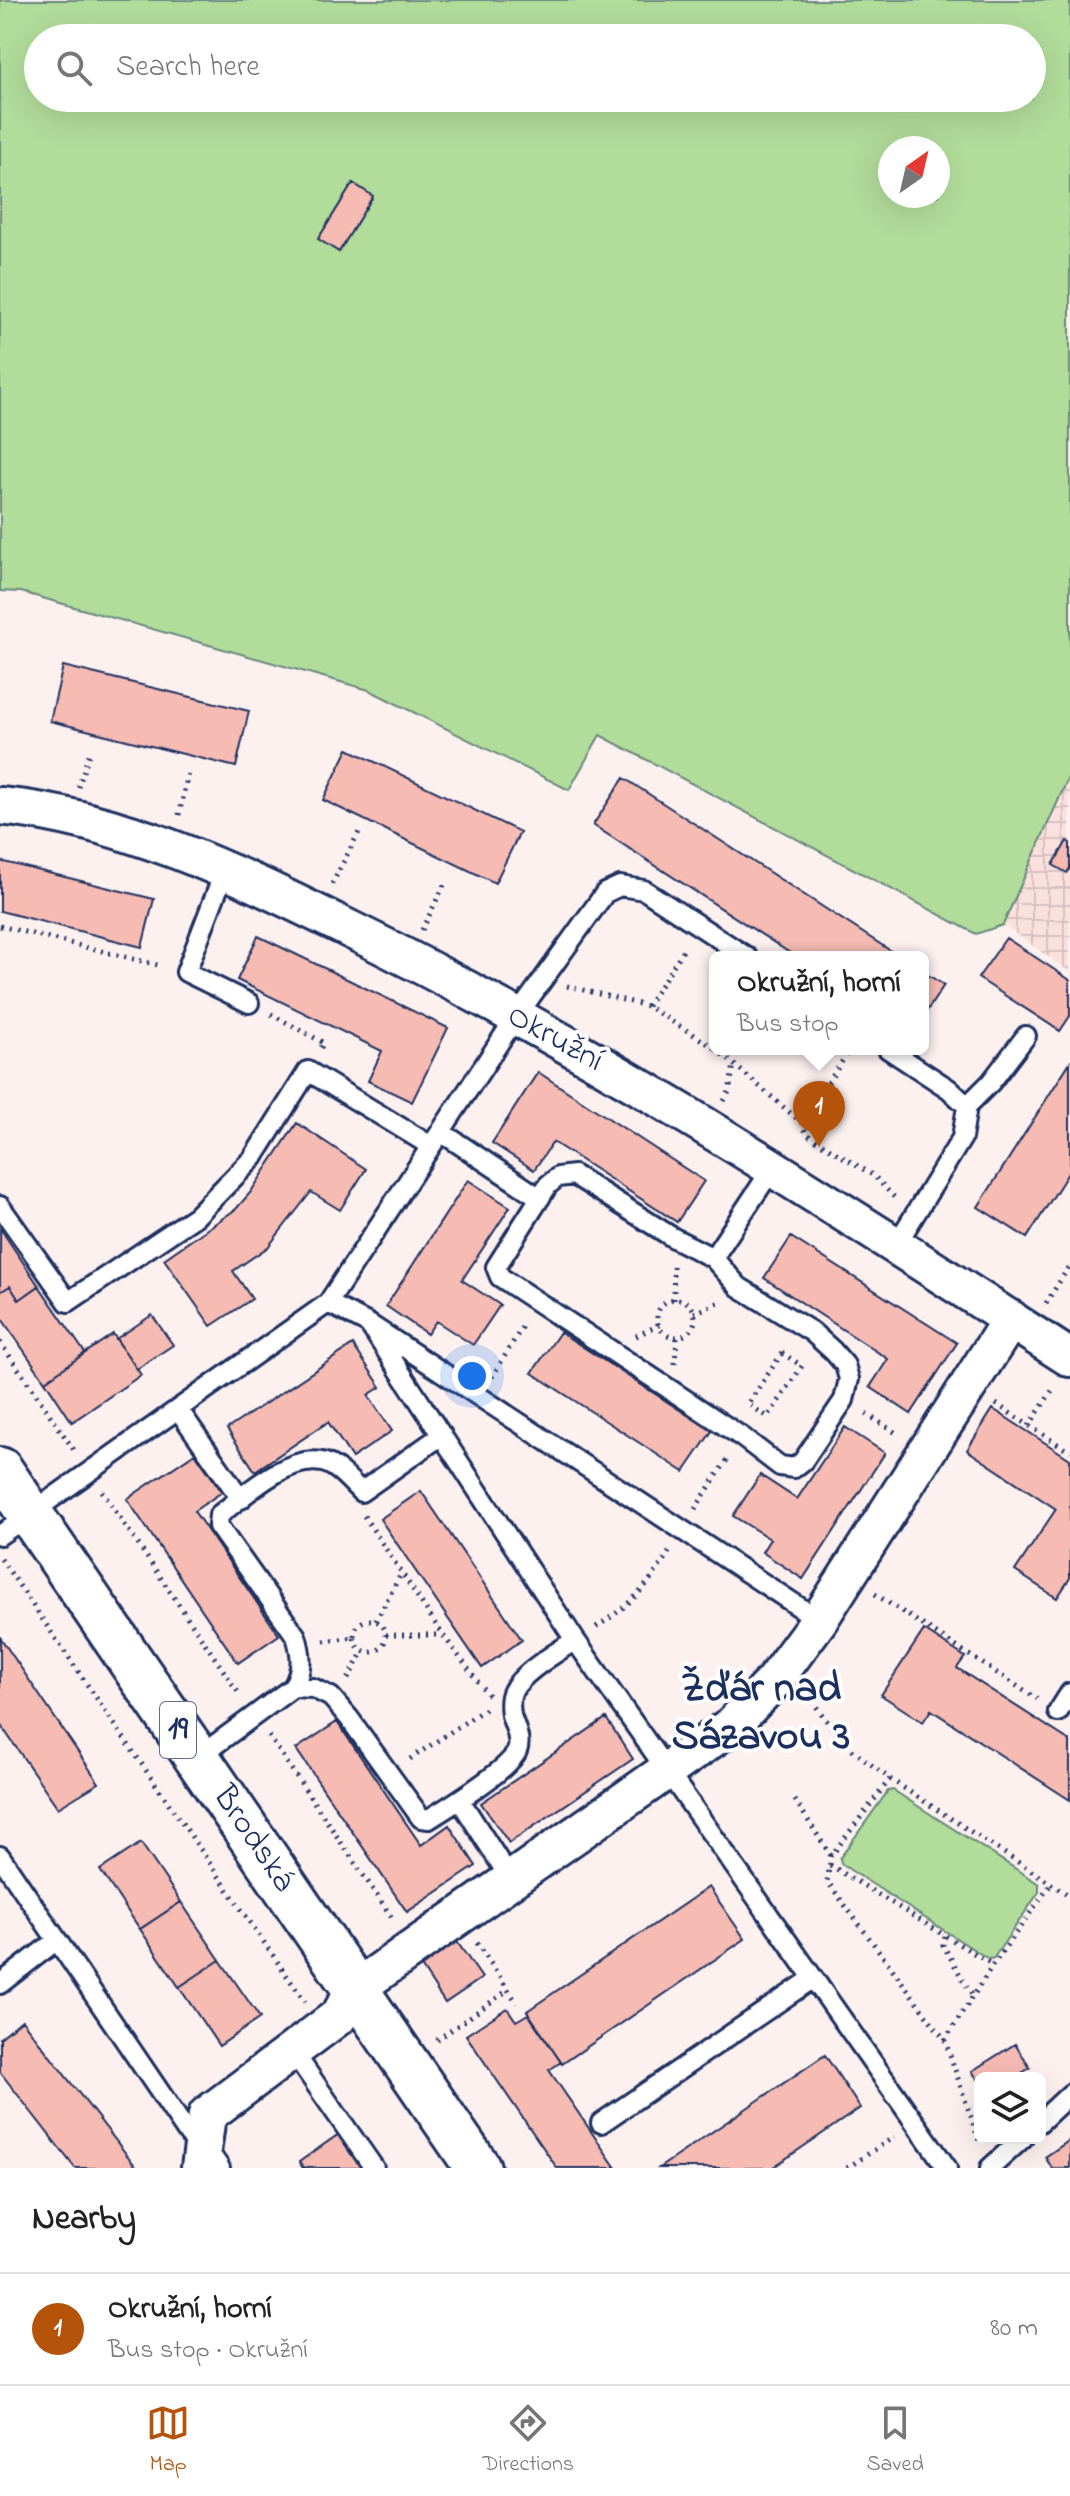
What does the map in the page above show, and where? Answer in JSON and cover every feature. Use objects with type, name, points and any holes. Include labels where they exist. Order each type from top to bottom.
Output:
[{"type":"main road","name":"Brodská","points":[[0,1470],[15,1525],[197,1758],[478,2168]]},
{"type":"street","name":"Okružní","points":[[0,806],[35,809],[94,822],[170,847],[225,870],[408,958],[622,1076],[772,1169],[904,1231],[1066,1367]]},
{"type":"street","points":[[208,2160],[207,2115],[339,2016],[355,1989],[732,1725],[773,1682],[819,1620],[1011,1319]]},
{"type":"lane","points":[[225,870],[186,972],[249,1003]]},
{"type":"lane","points":[[15,1525],[328,1303],[516,1017],[605,893],[620,886],[644,890],[738,951]]},
{"type":"lane","points":[[904,1231],[962,1138],[967,1106],[991,1082],[1026,1036]]},
{"type":"lane","points":[[897,1055],[949,1089],[967,1106]]},
{"type":"lane","points":[[0,1206],[68,1302],[196,1216],[253,1158],[308,1071],[540,1198]]},
{"type":"lane","points":[[713,1258],[772,1169]]},
{"type":"lane","points":[[574,1175],[672,1237],[713,1258],[739,1287],[812,1332],[845,1365],[849,1379],[844,1400],[803,1461],[794,1468],[780,1466],[742,1437],[537,1303],[500,1277],[496,1267],[548,1185],[558,1177],[574,1175]]},
{"type":"lane","points":[[328,1303],[369,1324],[819,1620]]},
{"type":"lane","points":[[369,1324],[575,1640],[947,2168]]},
{"type":"lane","points":[[178,1409],[241,1499]]},
{"type":"lane","points":[[197,1758],[293,1687],[299,1675],[302,1656],[296,1636],[218,1526],[219,1515],[276,1472],[305,1462],[324,1462],[361,1492],[442,1435]]},
{"type":"lane","points":[[293,1687],[313,1688],[331,1697],[421,1818],[429,1819],[460,1800],[508,1763],[518,1750],[510,1706],[513,1691],[525,1677],[575,1640]]},
{"type":"lane","points":[[1058,1712],[1070,1693]]},
{"type":"lane","points":[[460,1800],[511,1880]]},
{"type":"lane","points":[[0,1856],[208,2160]]},
{"type":"lane","points":[[0,1984],[57,1940]]},
{"type":"lane","points":[[601,2123],[812,1979]]},
{"type":"lane","points":[[292,2050],[374,2168]]},
{"type":"lane","points":[[1046,2116],[1070,2094]]},
{"type":"lane","points":[[987,2161],[1014,2144]]},
{"type":"path","points":[[75,796],[90,751]]},
{"type":"path","points":[[176,827],[188,773]]},
{"type":"path","points":[[333,881],[359,832]]},
{"type":"path","points":[[423,927],[446,881]]},
{"type":"path","points":[[647,1006],[699,925]]},
{"type":"path","points":[[0,926],[186,972]]},
{"type":"path","points":[[544,981],[647,1006],[709,1045]]},
{"type":"path","points":[[249,1003],[324,1043],[308,1071]]},
{"type":"path","points":[[729,1055],[802,1123],[806,1134],[874,1176],[904,1231]]},
{"type":"path","points":[[802,1123],[846,1055]]},
{"type":"path","points":[[1046,1302],[1070,1265]]},
{"type":"path","points":[[668,1301],[688,1304],[694,1313],[689,1332],[677,1337],[666,1334],[657,1320],[660,1309],[668,1301]]},
{"type":"path","points":[[480,1396],[537,1303]]},
{"type":"path","points":[[0,1342],[413,1948]]},
{"type":"path","points":[[782,1353],[802,1366],[768,1417],[759,1412],[748,1404],[782,1353]]},
{"type":"path","points":[[1066,1367],[1029,1426],[1070,1452]]},
{"type":"path","points":[[844,1400],[926,1452]]},
{"type":"path","points":[[575,1640],[620,1612],[651,1581],[742,1437]]},
{"type":"path","points":[[361,1492],[360,1510],[443,1635],[482,1690],[496,1702],[389,1774]]},
{"type":"path","points":[[0,1558],[323,2028]]},
{"type":"path","points":[[376,1621],[402,1572]]},
{"type":"path","points":[[847,1576],[1058,1712]]},
{"type":"path","points":[[367,1621],[376,1621],[386,1635],[384,1643],[376,1651],[367,1652],[357,1645],[354,1632],[367,1621]]},
{"type":"path","points":[[386,1635],[443,1635]]},
{"type":"path","points":[[785,1666],[843,1743],[890,1779],[1070,1896]]},
{"type":"path","points":[[890,1779],[831,1856],[827,1881],[945,2040],[987,2161]]},
{"type":"path","points":[[795,1800],[831,1856]]},
{"type":"path","points":[[830,1865],[993,1965]]},
{"type":"path","points":[[945,2040],[993,1965],[1051,1884]]},
{"type":"path","points":[[459,1916],[517,2003]]},
{"type":"path","points":[[945,1936],[943,1945],[973,1997]]},
{"type":"path","points":[[426,2048],[508,1990]]},
{"type":"path","points":[[847,2168],[914,2123]]},
{"type":"shaded area","points":[[1070,774],[1070,972],[1003,925]]},
{"type":"green space","points":[[0,0],[1070,0],[1070,774],[1003,925],[976,934],[600,735],[569,790],[369,690],[21,592],[0,591]]},
{"type":"green space","points":[[893,1790],[1039,1884],[1039,1892],[993,1959],[841,1864],[840,1858],[888,1791]]},
{"type":"building","points":[[353,183],[373,196],[339,252],[318,239]]},
{"type":"building","points":[[63,666],[249,711],[236,767],[50,721]]},
{"type":"building","points":[[348,749],[520,832],[495,883],[323,800]]},
{"type":"building","points":[[624,778],[891,951],[787,951],[593,825]]},
{"type":"building","points":[[1067,841],[1070,843],[1070,868],[1067,873],[1053,865]]},
{"type":"building","points":[[0,861],[154,899],[142,947],[0,911]]},
{"type":"building","points":[[258,936],[448,1028],[412,1102],[368,1081],[382,1051],[237,980]]},
{"type":"building","points":[[1006,938],[1070,980],[1070,1016],[1060,1031],[978,978]]},
{"type":"building","points":[[929,976],[944,985],[929,1008]]},
{"type":"building","points":[[1070,1062],[1070,1170],[1027,1238],[978,1207]]},
{"type":"building","points":[[538,1072],[704,1181],[677,1222],[553,1142],[534,1170],[492,1143]]},
{"type":"building","points":[[297,1123],[366,1169],[340,1210],[311,1192],[268,1247],[233,1271],[252,1299],[211,1326],[164,1259],[236,1209]]},
{"type":"building","points":[[468,1180],[510,1207],[462,1280],[500,1305],[473,1345],[436,1321],[427,1334],[386,1306]]},
{"type":"building","points":[[0,1228],[39,1286],[19,1300],[10,1286],[0,1292]]},
{"type":"building","points":[[791,1237],[957,1343],[911,1414],[870,1387],[888,1359],[764,1278]]},
{"type":"building","points":[[10,1286],[19,1300],[39,1286],[85,1353],[45,1381],[0,1316],[0,1292]]},
{"type":"building","points":[[152,1315],[173,1345],[137,1369],[116,1339]]},
{"type":"building","points":[[560,1332],[712,1431],[684,1472],[532,1373]]},
{"type":"building","points":[[113,1334],[141,1375],[72,1422],[45,1381]]},
{"type":"building","points":[[353,1345],[381,1387],[368,1395],[392,1431],[352,1458],[328,1422],[255,1471],[227,1429]]},
{"type":"building","points":[[993,1409],[1070,1459],[1070,1578],[1057,1598],[1015,1571],[1056,1509],[967,1450]]},
{"type":"building","points":[[845,1427],[885,1453],[803,1579],[762,1552],[770,1539],[733,1516],[760,1475],[797,1499]]},
{"type":"building","points":[[195,1453],[222,1492],[194,1511],[279,1635],[238,1663],[127,1499]]},
{"type":"building","points":[[421,1491],[522,1640],[482,1668],[380,1519]]},
{"type":"building","points":[[924,1630],[965,1657],[957,1668],[1070,1741],[1070,1800],[931,1710],[923,1722],[881,1695]]},
{"type":"building","points":[[0,1637],[99,1783],[58,1808],[0,1724]]},
{"type":"building","points":[[606,1718],[633,1759],[509,1843],[481,1803]]},
{"type":"building","points":[[337,1722],[421,1845],[449,1825],[476,1866],[407,1912],[296,1749]]},
{"type":"building","points":[[141,1843],[181,1902],[140,1929],[100,1870]]},
{"type":"building","points":[[709,1887],[745,1939],[562,2064],[527,2011]]},
{"type":"building","points":[[181,1902],[220,1960],[179,1987],[140,1929]]},
{"type":"building","points":[[453,1936],[482,1978],[445,2003],[417,1960]]},
{"type":"building","points":[[220,1960],[260,2018],[219,2046],[179,1987]]},
{"type":"building","points":[[507,2008],[516,2021],[528,2014],[561,2062],[549,2070],[616,2168],[557,2168],[466,2035]]},
{"type":"building","points":[[22,2020],[137,2168],[75,2168],[0,2072],[0,2038]]},
{"type":"building","points":[[1015,2044],[1030,2068],[1023,2072],[974,2074],[972,2071]]},
{"type":"building","points":[[825,2055],[860,2108],[772,2168],[659,2168]]},
{"type":"building","points":[[339,2134],[362,2168],[303,2168],[299,2162]]},
{"type":"building","points":[[1070,2140],[1070,2168],[1052,2168],[1045,2157]]},
{"type":"place","name":"Okružní, horní","points":[[819,1147]]},
{"type":"district","name":"Žďár nad Sázavou 3","points":[[761,1713]]}]
